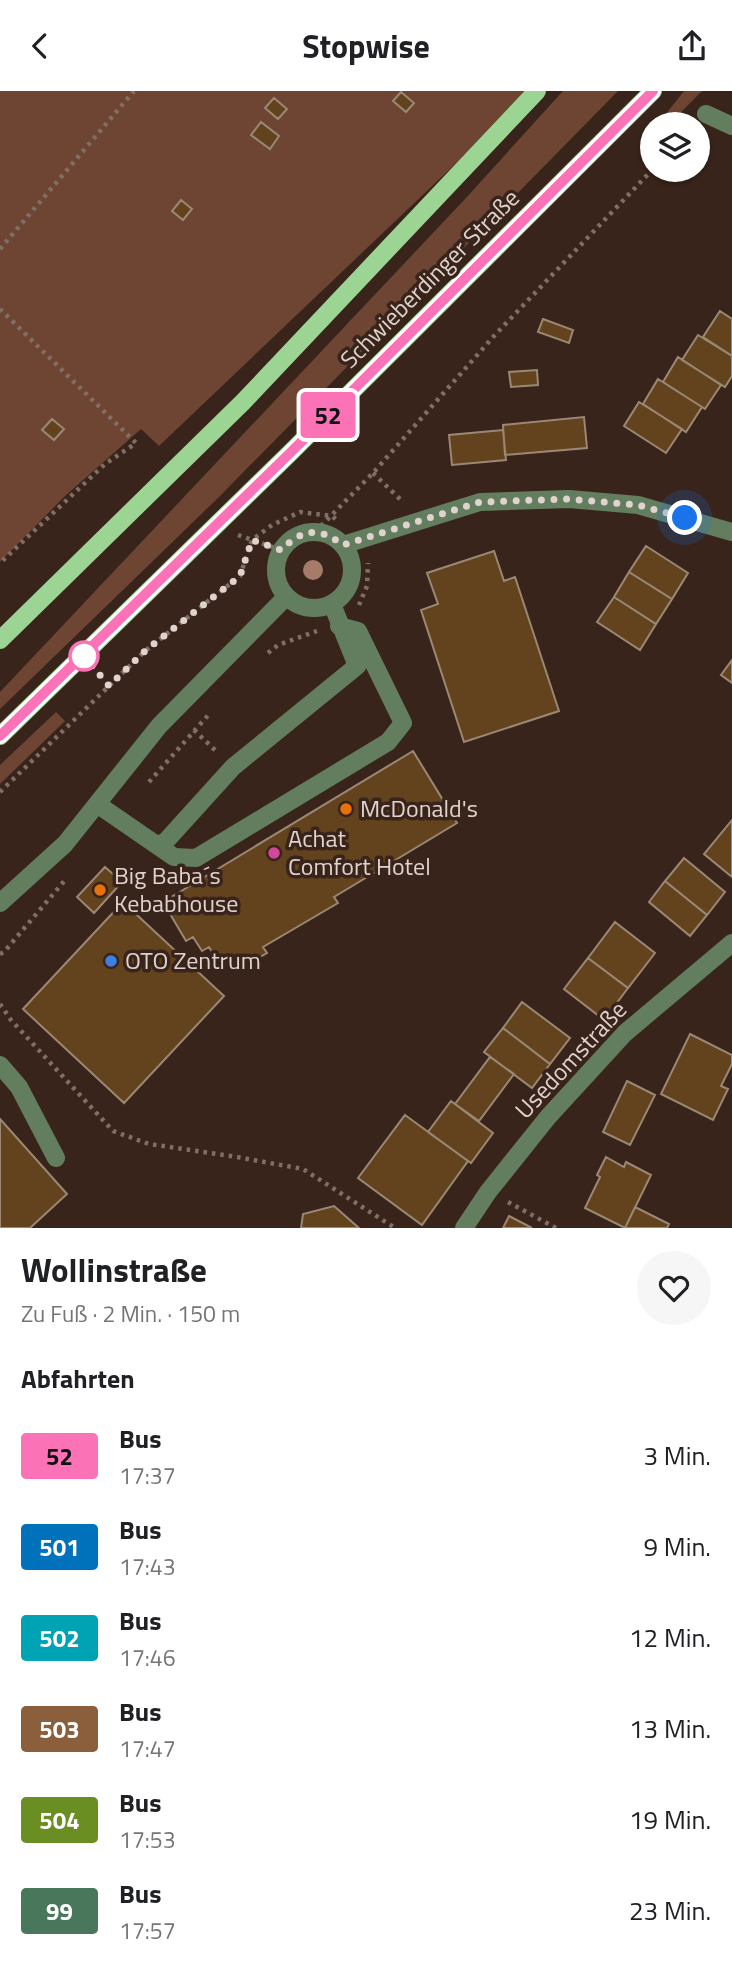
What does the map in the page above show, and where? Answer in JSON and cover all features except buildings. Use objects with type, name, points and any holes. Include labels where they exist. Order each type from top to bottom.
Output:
[{"type":"main road","name":"Schwieberdinger Straße","points":[[0,640],[243,402],[537,91]]},
{"type":"main road","name":"Schwieberdinger Straße","points":[[0,736],[261,482],[653,91]]},
{"type":"street","points":[[710,116],[732,126]]},
{"type":"street","points":[[343,545],[480,502],[569,499],[638,505],[732,532]]},
{"type":"street","points":[[315,532],[330,535],[343,545],[350,557],[353,574],[348,589],[332,604],[314,609],[297,605],[286,597],[277,582],[276,566],[281,550],[295,536],[315,532]]},
{"type":"street","points":[[0,903],[65,844],[159,726],[286,597]]},
{"type":"street","points":[[158,846],[166,841],[233,767],[356,666],[332,604]]},
{"type":"street","points":[[97,804],[174,857],[196,858],[388,742],[402,723],[358,631],[338,624]]},
{"type":"street","name":"Usedomstraße","points":[[464,1228],[488,1192],[548,1117],[625,1033],[732,943]]},
{"type":"street","points":[[0,1065],[19,1087],[56,1158]]},
{"type":"path","points":[[0,249],[132,92]]},
{"type":"path","points":[[315,532],[373,473],[494,336],[642,182]]},
{"type":"path","points":[[0,309],[136,443],[105,464],[0,563]]},
{"type":"path","points":[[373,473],[421,520]]},
{"type":"path","points":[[0,792],[145,651],[240,576],[252,540],[272,525],[300,512],[332,516],[360,538],[369,567],[367,586],[357,608],[338,624],[278,645],[262,658]]},
{"type":"path","points":[[238,534],[281,550]]},
{"type":"path","points":[[118,818],[219,703]]},
{"type":"path","points":[[0,954],[4,953],[74,870]]},
{"type":"path","points":[[0,1005],[113,1131],[149,1144],[303,1169],[395,1228]]},
{"type":"path","points":[[488,1192],[556,1228]]},
{"type":"shaded area","points":[[0,91],[532,91],[159,446],[141,429],[65,496],[0,562]]},
{"type":"shaded area","points":[[563,91],[618,91],[219,497],[0,709],[0,692],[465,199]]},
{"type":"shaded area","points":[[684,91],[702,91],[681,112],[667,112]]},
{"type":"shaded area","points":[[56,712],[65,721],[0,784],[0,765]]},
{"type":"bus line","name":"52","points":[[0,736],[290,453],[653,91]]},
{"type":"place","name":"McDonald's","points":[[346,809]]},
{"type":"place","name":"Achat Comfort Hotel","points":[[274,853]]},
{"type":"place","name":"Big Baba´s Kebabhouse","points":[[100,890]]},
{"type":"place","name":"OTO Zentrum","points":[[111,961]]},
{"type":"route","points":[[84,656],[109,686],[145,651],[240,576],[252,540],[281,550],[295,536],[315,532],[330,535],[343,545],[480,502],[569,499],[638,505],[685,518]]}]
